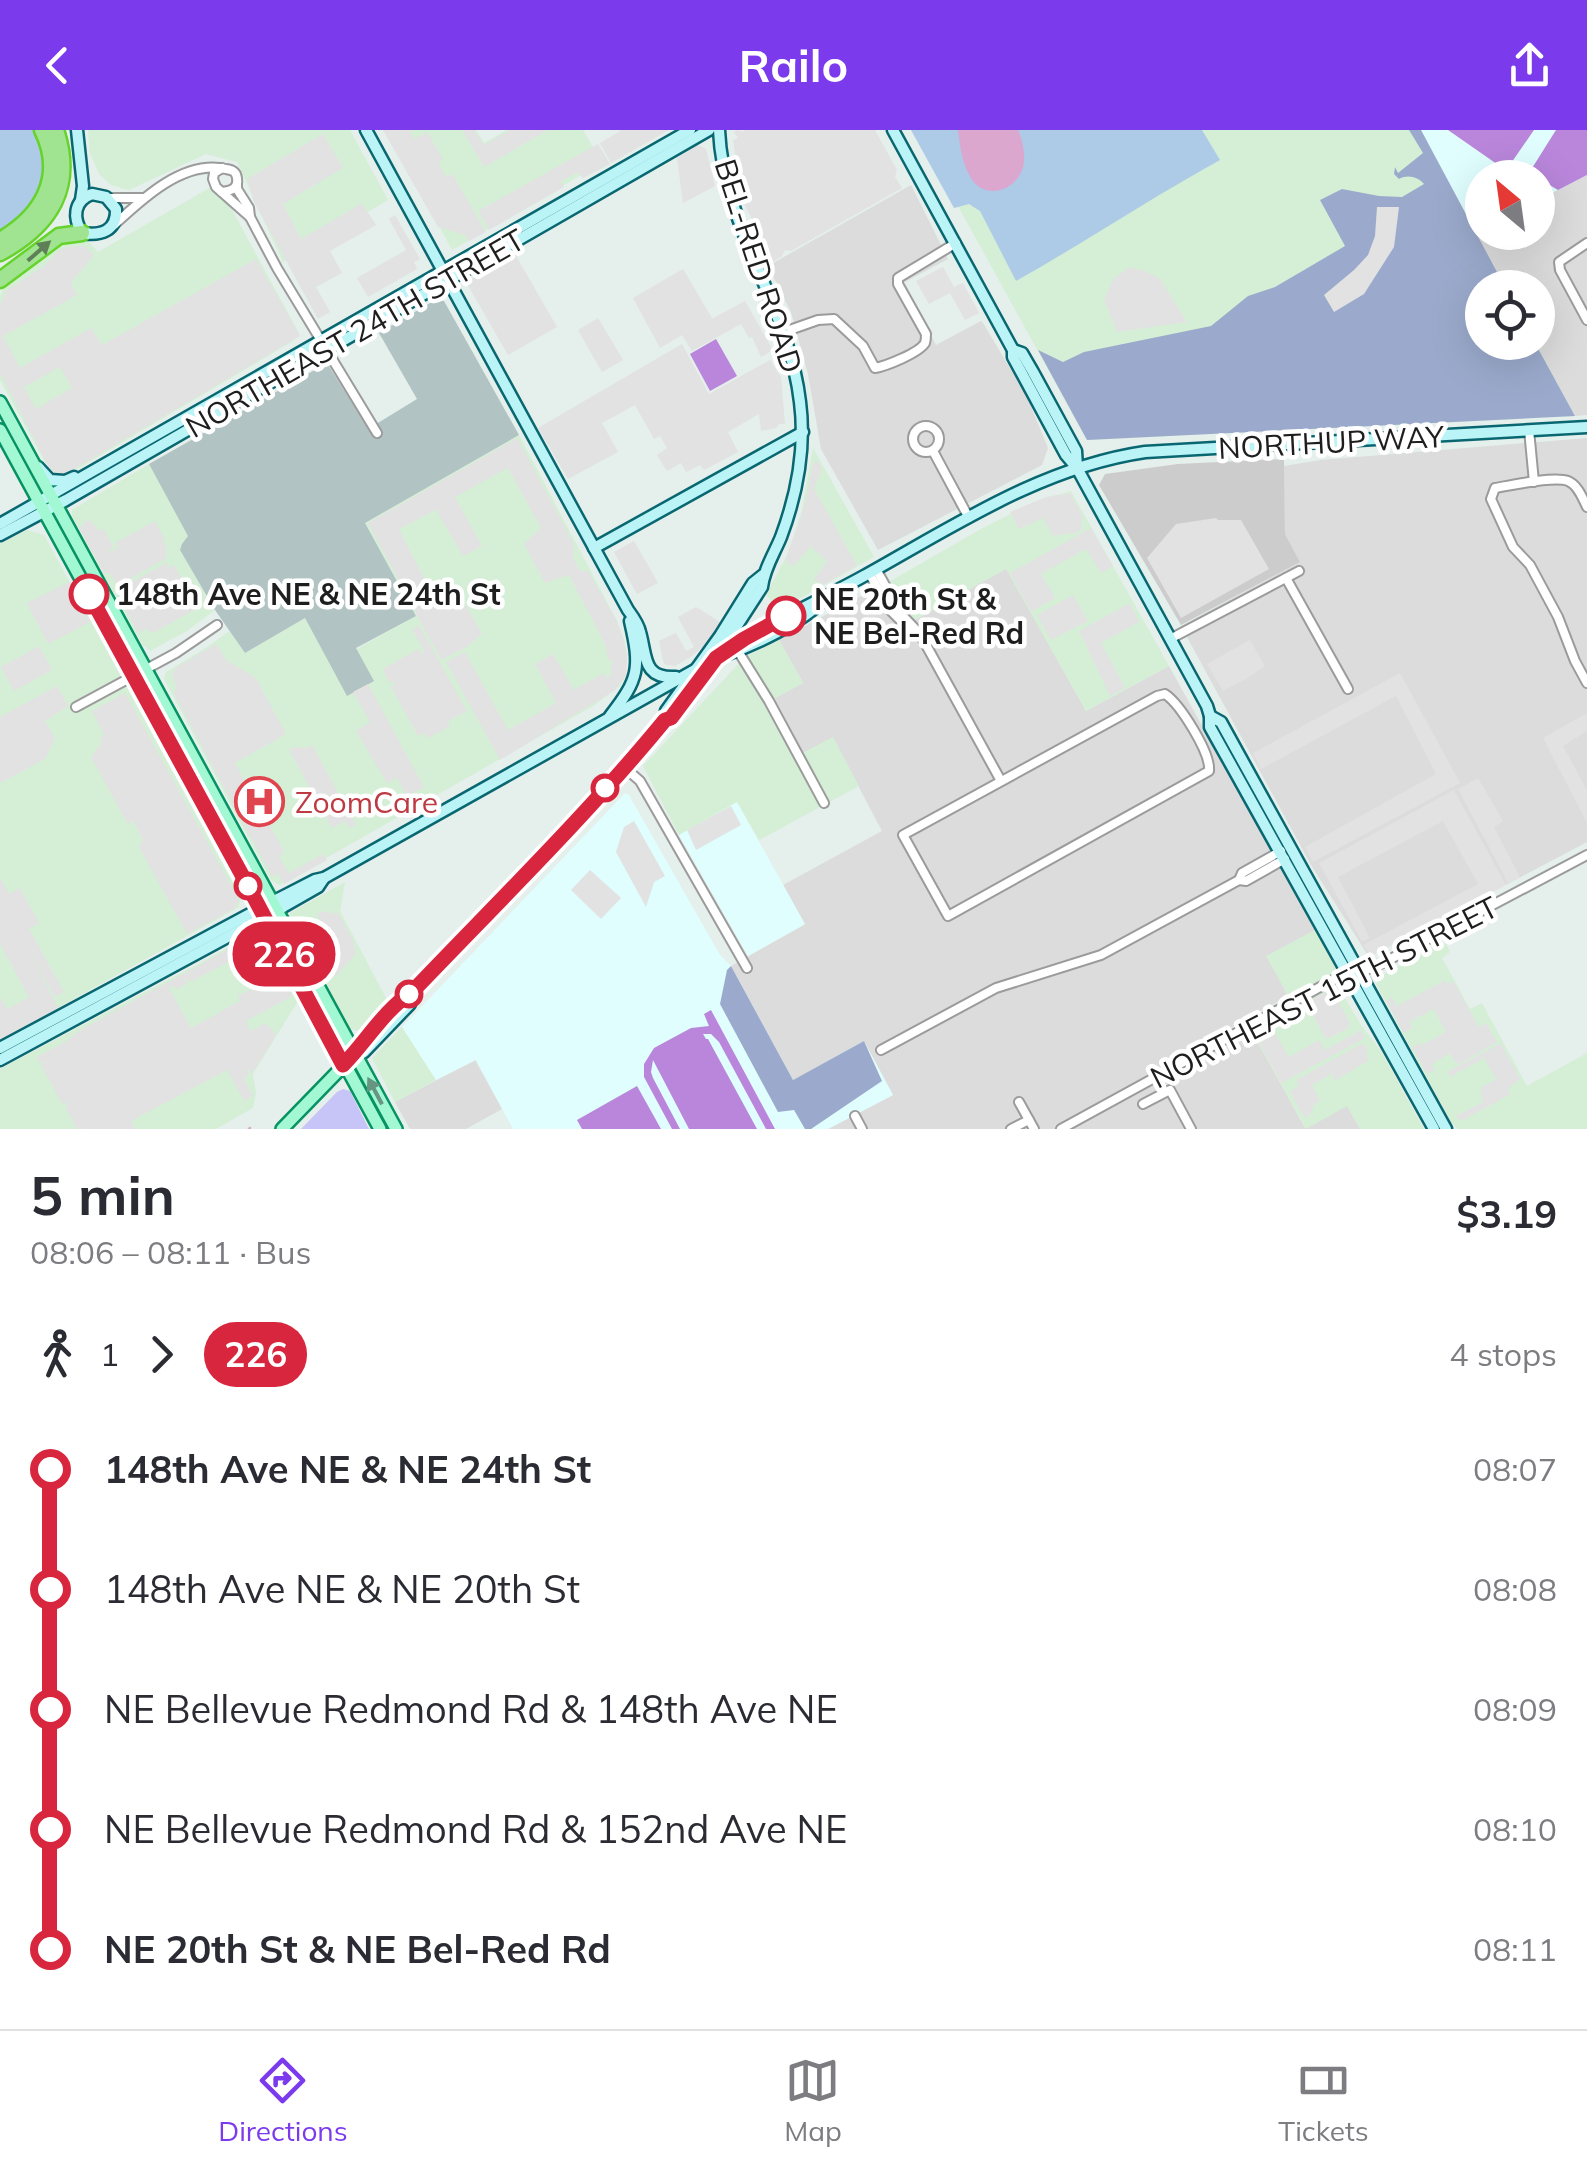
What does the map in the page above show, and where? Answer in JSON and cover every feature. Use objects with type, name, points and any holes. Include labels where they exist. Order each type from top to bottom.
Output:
[{"type":"highway","points":[[0,240],[28,220],[43,201],[51,157],[42,130]]},
{"type":"highway","points":[[0,253],[39,226],[52,206],[62,164],[56,130]]},
{"type":"highway","points":[[0,280],[50,242],[69,233],[82,234]]},
{"type":"main road","points":[[77,130],[83,186],[75,211],[77,224],[82,234],[100,234],[115,222],[116,209],[81,167]]},
{"type":"main road","points":[[366,130],[636,622],[651,671],[666,678],[682,676]]},
{"type":"main road","name":"NORTHEAST 24TH STREET","points":[[0,524],[48,504],[690,130]]},
{"type":"main road","name":"NORTHEAST 24TH STREET","points":[[445,275],[514,241],[709,130]]},
{"type":"main road","name":"BEL-RED ROAD","points":[[282,1129],[671,718],[762,588],[763,575],[794,497],[803,432],[794,364],[728,191],[719,130]]},
{"type":"main road","points":[[893,130],[1013,350],[1022,353],[1076,452],[1077,468],[1210,716],[1210,727],[1320,921],[1446,1129]]},
{"type":"main road","points":[[565,212],[585,190]]},
{"type":"main road","points":[[81,200],[92,194],[106,197]]},
{"type":"main road","points":[[514,241],[539,217]]},
{"type":"main road","name":"NORTHEAST 24TH STREET","points":[[0,535],[112,461],[233,398]]},
{"type":"main road","points":[[0,402],[30,457],[48,504]]},
{"type":"main road","name":"NORTHUP WAY","points":[[825,598],[1026,488],[1104,460],[1145,452],[1587,427]]},
{"type":"main road","points":[[0,430],[48,504],[268,909],[396,1129]]},
{"type":"main road","points":[[594,548],[803,432]]},
{"type":"main road","points":[[30,457],[56,482],[112,461]]},
{"type":"main road","name":"BEL-RED ROAD","points":[[665,720],[666,711],[763,575]]},
{"type":"main road","points":[[0,1060],[315,880],[825,598]]},
{"type":"main road","points":[[716,658],[738,651],[812,612],[825,598]]},
{"type":"main road","points":[[749,608],[751,622],[767,627]]},
{"type":"main road","points":[[606,720],[634,679],[636,652],[628,610]]},
{"type":"main road","points":[[1210,716],[1221,722],[1434,1129]]},
{"type":"main road","points":[[2,1048],[268,909]]},
{"type":"main road","points":[[268,909],[343,1065],[380,1129]]},
{"type":"main road","points":[[44,1037],[75,1008]]},
{"type":"street","points":[[111,228],[142,198],[201,168],[234,172],[250,217]]},
{"type":"street","points":[[214,183],[214,173],[222,168]]},
{"type":"street","points":[[194,171],[214,183],[250,217],[378,433]]},
{"type":"street","points":[[222,192],[233,190],[237,184]]},
{"type":"street","points":[[106,197],[142,198]]},
{"type":"street","points":[[784,332],[818,320],[834,319],[863,346],[875,368],[888,366],[923,345],[926,338],[898,284],[899,276],[956,243]]},
{"type":"street","points":[[1587,243],[1559,262],[1587,320]]},
{"type":"street","points":[[1529,430],[1534,482]]},
{"type":"street","points":[[933,451],[969,518]]},
{"type":"street","points":[[1587,507],[1567,481],[1495,488],[1491,499],[1514,548],[1530,566],[1558,617],[1587,683]]},
{"type":"street","points":[[873,571],[897,619],[920,634],[1001,780]]},
{"type":"street","points":[[1170,639],[1299,571]]},
{"type":"street","points":[[1286,578],[1348,689]]},
{"type":"street","points":[[76,707],[188,646],[217,624]]},
{"type":"street","points":[[738,651],[824,802]]},
{"type":"street","points":[[1575,661],[1587,654]]},
{"type":"street","points":[[1162,694],[1173,700],[1210,764],[1206,774],[948,916],[903,835],[1001,780],[1162,694]]},
{"type":"street","points":[[1192,728],[1210,716]]},
{"type":"street","points":[[624,767],[640,781],[746,968]]},
{"type":"street","points":[[881,1050],[996,988],[1102,955],[1239,880],[1242,873],[1283,855]]},
{"type":"street","name":"NORTHEAST 15TH STREET","points":[[1061,1129],[1342,975],[1376,966],[1587,855]]},
{"type":"street","points":[[1143,1104],[1170,1090],[1191,1129]]},
{"type":"street","points":[[1012,1129],[1032,1124],[1019,1102]]},
{"type":"street","points":[[855,1116],[862,1129]]},
{"type":"shaded area","points":[[0,130],[38,130],[44,166],[40,189],[30,211],[0,233]]},
{"type":"shaded area","points":[[88,130],[350,130],[388,200],[283,262],[237,162],[206,154],[129,190],[111,185],[100,175],[90,154]]},
{"type":"shaded area","points":[[383,130],[409,130],[415,139],[427,132],[443,159],[438,162],[446,177],[452,174],[486,232],[469,241],[465,235],[438,227]]},
{"type":"shaded area","points":[[387,130],[476,130],[484,143],[507,130],[583,130],[602,163],[452,250]]},
{"type":"shaded area","points":[[462,130],[474,130],[484,145],[510,130],[548,130],[484,167]]},
{"type":"shaded area","points":[[622,130],[669,130],[611,163],[600,143]]},
{"type":"shaded area","points":[[875,130],[897,170],[895,177],[902,188],[791,251],[785,250],[773,262],[735,185],[744,181],[738,177],[733,140],[738,138],[734,132]]},
{"type":"shaded area","points":[[911,130],[1202,130],[1220,160],[1016,281],[980,211],[969,204],[954,208]]},
{"type":"shaded area","points":[[916,130],[1418,130],[1465,215],[1465,250],[1484,250],[1496,270],[1465,270],[1465,360],[1544,360],[1575,416],[1087,440]]},
{"type":"shaded area","points":[[958,130],[1018,130],[1024,158],[1017,179],[994,191],[977,186],[965,167]]},
{"type":"shaded area","points":[[1409,130],[1421,130],[1465,212],[1465,250],[1485,250],[1496,270],[1465,270],[1465,360],[1544,360],[1575,416],[1087,440],[1038,350],[1063,362],[1084,352],[1211,326],[1248,296],[1275,287],[1345,246],[1320,200],[1342,189],[1402,197],[1424,184],[1413,177],[1399,179],[1394,174],[1395,167],[1398,173],[1423,153]]},
{"type":"shaded area","points":[[1418,130],[1587,130],[1587,175],[1555,191],[1555,160],[1465,160],[1465,214]]},
{"type":"shaded area","points":[[1448,130],[1534,130],[1513,160],[1491,160]]},
{"type":"shaded area","points":[[1556,130],[1587,130],[1587,175],[1558,190],[1555,160],[1537,160]]},
{"type":"shaded area","points":[[323,134],[343,168],[283,204],[301,239],[362,203],[376,225],[330,251],[342,273],[316,287],[330,312],[318,319],[254,202],[247,179]]},
{"type":"shaded area","points":[[598,144],[610,164],[583,178],[578,172],[561,181],[564,187],[489,230],[478,211]]},
{"type":"shaded area","points":[[698,145],[706,149],[715,186],[683,203],[677,158]]},
{"type":"shaded area","points":[[1587,175],[1587,415],[1575,416],[1544,360],[1555,360],[1555,270],[1496,270],[1485,250],[1555,250],[1555,191]]},
{"type":"shaded area","points":[[911,185],[948,259],[903,283],[936,345],[983,323],[1027,397],[1048,448],[1042,465],[878,550],[821,449],[808,374],[791,312],[768,266]]},
{"type":"shaded area","points":[[211,187],[225,197],[299,333],[293,341],[69,474],[51,473],[0,380],[3,288],[63,245],[87,240],[98,252]]},
{"type":"shaded area","points":[[1377,207],[1399,207],[1394,247],[1364,294],[1334,312],[1324,295],[1368,255],[1375,236]]},
{"type":"shaded area","points":[[395,215],[420,259],[414,262],[417,269],[368,297],[357,278],[406,250],[389,219]]},
{"type":"shaded area","points":[[85,246],[94,255],[71,283],[77,295],[3,336],[20,368],[91,328],[102,345],[256,259],[300,336],[64,475],[56,474],[48,466],[0,373],[0,305],[6,291],[44,266],[59,250]],"holes":[[[60,367],[72,388],[36,409],[24,387]]]},
{"type":"shaded area","points":[[515,254],[557,327],[508,355],[466,282]]},
{"type":"shaded area","points":[[943,267],[954,287],[963,283],[979,313],[965,320],[950,293],[929,304],[916,281]]},
{"type":"shaded area","points":[[1130,267],[1160,279],[1187,322],[1117,332],[1104,300],[1113,279]]},
{"type":"shaded area","points":[[683,269],[710,320],[745,301],[773,350],[761,357],[741,324],[692,351],[682,335],[660,348],[633,298]]},
{"type":"shaded area","points":[[437,299],[444,301],[519,435],[365,523],[416,616],[356,648],[374,681],[347,696],[305,618],[245,653],[180,550],[188,536],[149,464],[327,363],[368,428],[373,426],[417,399],[379,333]]},
{"type":"shaded area","points":[[598,318],[623,360],[602,372],[578,330]]},
{"type":"shaded area","points":[[716,339],[737,376],[710,391],[690,354]]},
{"type":"shaded area","points":[[682,344],[709,394],[770,360],[781,377],[785,424],[761,431],[759,414],[728,432],[738,452],[704,470],[700,465],[686,472],[681,463],[667,471],[657,455],[667,448],[660,436],[654,439],[635,405],[602,423],[618,452],[568,479],[538,428]]},
{"type":"shaded area","points":[[519,435],[616,619],[624,640],[626,675],[620,686],[593,706],[279,885],[271,880],[164,679],[166,672],[230,631],[245,653],[305,618],[347,695],[355,650],[416,616],[365,523]]},
{"type":"shaded area","points":[[517,438],[574,544],[573,558],[580,571],[588,571],[616,619],[627,657],[626,675],[615,690],[500,760],[446,662],[465,652],[508,730],[556,703],[535,664],[553,654],[574,690],[604,673],[610,677],[612,661],[569,575],[545,583],[524,544],[541,528],[508,468],[455,497],[482,546],[463,556],[436,510],[399,529],[431,592],[453,582],[482,634],[441,660],[368,523]]},
{"type":"shaded area","points":[[1587,438],[1587,842],[1369,957],[1311,865],[1181,626],[1300,562],[1285,534],[1284,466]]},
{"type":"shaded area","points":[[813,448],[874,557],[781,609],[766,595],[789,551],[802,510]]},
{"type":"shaded area","points":[[1284,459],[1285,534],[1300,562],[1181,625],[1099,485],[1105,474],[1178,464]]},
{"type":"shaded area","points":[[818,461],[822,469],[814,489],[857,565],[823,585],[814,579],[827,561],[811,547],[814,542],[794,566],[785,561],[806,501],[813,463]]},
{"type":"shaded area","points":[[149,464],[189,536],[180,550],[215,610],[150,651],[143,646],[72,516],[72,510]]},
{"type":"shaded area","points":[[1071,491],[1169,666],[1086,711],[1006,569],[900,628],[873,591],[1032,503]]},
{"type":"shaded area","points":[[1070,493],[1083,516],[1080,532],[1053,536],[1043,518],[1019,529],[1010,512],[1046,497]]},
{"type":"shaded area","points":[[1216,518],[1241,520],[1269,569],[1181,618],[1147,558],[1176,524]]},
{"type":"shaded area","points":[[88,520],[98,531],[103,528],[114,548],[111,552],[118,548],[115,543],[155,521],[165,540],[162,542],[166,544],[166,558],[128,580],[130,583],[168,562],[168,568],[174,565],[195,602],[191,605],[194,610],[153,633],[146,629],[138,633],[119,597],[122,593],[110,573],[104,573],[79,528]]},
{"type":"shaded area","points":[[1091,528],[1113,566],[1101,573],[1086,549],[1041,574],[1055,598],[1031,612],[1010,573]]},
{"type":"shaded area","points":[[27,530],[44,535],[241,898],[239,907],[0,1040],[0,544]]},
{"type":"shaded area","points":[[634,541],[658,583],[637,594],[614,552]]},
{"type":"shaded area","points":[[1006,568],[1086,711],[1169,666],[1315,930],[1267,956],[1288,996],[1205,1042],[1209,1052],[1251,1030],[1305,1128],[1347,1105],[1360,1129],[828,1129],[893,1095],[864,1042],[793,1081],[731,966],[804,925],[783,885],[882,831],[833,738],[799,755],[769,701],[803,683],[779,640],[872,590],[901,628]]},
{"type":"shaded area","points":[[69,582],[90,622],[48,644],[27,603]]},
{"type":"shaded area","points":[[1073,595],[1088,621],[1051,640],[1037,615]]},
{"type":"shaded area","points":[[1130,603],[1139,622],[1101,643],[1125,688],[1110,696],[1079,631]]},
{"type":"shaded area","points":[[696,607],[720,622],[711,639],[692,656],[675,666],[666,665],[659,641],[676,633],[686,651],[694,647],[678,617]]},
{"type":"shaded area","points":[[419,625],[467,711],[428,738],[425,733],[418,736],[391,687],[395,683],[389,683],[383,669],[418,649],[422,654],[424,650],[412,629]]},
{"type":"shaded area","points":[[779,640],[803,683],[770,701],[799,755],[833,737],[859,786],[759,840],[737,803],[679,835],[643,766],[745,657]]},
{"type":"shaded area","points":[[1250,640],[1265,666],[1223,691],[1207,664]]},
{"type":"shaded area","points":[[216,644],[227,661],[258,682],[286,734],[235,763],[284,851],[279,857],[289,873],[323,854],[327,860],[284,884],[278,874],[272,877],[174,694],[175,668]]},
{"type":"shaded area","points":[[39,646],[52,670],[14,691],[1,667]]},
{"type":"shaded area","points":[[1400,673],[1460,783],[1313,862],[1305,847],[1436,774],[1396,696],[1261,769],[1253,753]]},
{"type":"shaded area","points":[[368,684],[424,787],[407,796],[397,778],[387,783],[356,731],[370,722],[353,692]]},
{"type":"shaded area","points":[[57,686],[68,706],[45,721],[55,738],[45,759],[0,783],[0,717]]},
{"type":"shaded area","points":[[125,693],[239,900],[235,908],[187,934],[139,847],[143,840],[133,820],[128,825],[91,757],[104,734],[92,711]]},
{"type":"shaded area","points":[[1587,713],[1587,731],[1563,746],[1587,790],[1587,823],[1543,738]]},
{"type":"shaded area","points":[[312,745],[356,825],[350,828],[345,821],[332,828],[289,750]]},
{"type":"shaded area","points":[[1478,778],[1503,821],[1494,827],[1520,877],[1508,883],[1458,789]]},
{"type":"shaded area","points":[[1454,790],[1506,885],[1371,956],[1363,945],[1478,884],[1443,821],[1338,877],[1370,938],[1362,942],[1319,863]]},
{"type":"shaded area","points":[[625,793],[720,955],[731,966],[793,1080],[864,1041],[893,1095],[828,1129],[513,1129],[476,1060],[436,1080],[402,1027]]},
{"type":"shaded area","points":[[737,802],[805,924],[748,956],[679,835]]},
{"type":"shaded area","points":[[731,806],[741,825],[696,850],[687,830]]},
{"type":"shaded area","points":[[634,821],[665,876],[654,882],[646,907],[616,852],[624,827]]},
{"type":"shaded area","points":[[590,870],[621,898],[601,919],[571,890]]},
{"type":"shaded area","points":[[0,878],[9,894],[20,888],[39,923],[29,929],[64,992],[55,997],[30,954],[59,1009],[0,1040],[0,997],[8,1009],[29,997],[0,944]]},
{"type":"shaded area","points":[[345,882],[340,911],[387,1000],[359,1031],[350,1029],[289,917]]},
{"type":"shaded area","points":[[317,914],[339,914],[354,943],[355,955],[335,977],[324,958],[334,946]]},
{"type":"shaded area","points":[[1315,930],[1345,985],[1342,993],[1381,1051],[1424,1129],[1360,1129],[1347,1106],[1306,1129],[1251,1030],[1294,1006],[1266,956]]},
{"type":"shaded area","points":[[260,931],[298,1001],[253,1074],[253,1108],[216,1129],[0,1129],[0,1069]]},
{"type":"shaded area","points":[[256,934],[260,946],[192,981],[183,979],[188,983],[177,989],[169,988],[191,1028],[240,1001],[238,996],[274,978],[278,982],[276,976],[280,975],[292,996],[246,1021],[251,1031],[266,1023],[276,1035],[252,1074],[246,1070],[249,1075],[244,1079],[253,1096],[244,1101],[227,1070],[131,1121],[135,1129],[87,1129],[85,1125],[84,1129],[77,1129],[66,1108],[67,1102],[62,1104],[41,1065],[45,1061],[39,1063],[37,1057]]},
{"type":"shaded area","points":[[1438,944],[1446,944],[1450,952],[1442,958],[1470,1009],[1482,1003],[1527,1086],[1587,1053],[1587,1129],[1458,1129],[1451,1122],[1376,984],[1381,976]]},
{"type":"shaded area","points":[[731,966],[793,1080],[864,1041],[882,1081],[811,1129],[805,1129],[794,1110],[778,1112],[720,1004]]},
{"type":"shaded area","points":[[1445,980],[1447,984],[1453,981],[1479,1027],[1486,1023],[1497,1042],[1457,1065],[1450,1053],[1432,1064],[1435,1070],[1427,1074],[1412,1047],[1446,1032],[1434,1009],[1409,1022],[1412,1028],[1404,1033],[1386,1001],[1392,997],[1397,1006]]},
{"type":"shaded area","points":[[1330,986],[1350,1023],[1347,1029],[1326,1039],[1306,1002]]},
{"type":"shaded area","points":[[711,1010],[775,1129],[766,1129],[711,1034],[703,1034],[757,1129],[689,1129],[653,1060],[653,1078],[680,1129],[672,1129],[644,1077],[644,1064],[654,1048],[691,1028],[709,1026],[704,1014]]},
{"type":"shaded area","points":[[402,1027],[436,1080],[395,1102],[372,1058]]},
{"type":"shaded area","points":[[1361,1030],[1365,1038],[1281,1083],[1259,1042],[1275,1033],[1289,1057],[1319,1040],[1325,1050]]},
{"type":"shaded area","points":[[1501,1043],[1520,1079],[1507,1089],[1511,1094],[1461,1121],[1456,1116],[1483,1102],[1480,1088],[1496,1079],[1484,1058],[1450,1077],[1447,1072]]},
{"type":"shaded area","points":[[1361,1044],[1366,1046],[1368,1061],[1333,1081],[1333,1073],[1312,1085],[1320,1101],[1304,1118],[1290,1091],[1299,1086],[1296,1080]]},
{"type":"shaded area","points":[[475,1060],[502,1109],[466,1129],[410,1129],[395,1102]]},
{"type":"shaded area","points":[[637,1086],[661,1129],[582,1129],[577,1120]]},
{"type":"shaded area","points":[[350,1091],[369,1129],[301,1129],[337,1092]]},
{"type":"bus line","name":"226","points":[[89,594],[343,1065],[402,998],[412,992],[671,718],[716,658],[786,616]]},
{"type":"place","name":"148th Ave NE & NE 24th St","points":[[89,594]]},
{"type":"place","name":"NE 20th St & NE Bel-Red Rd","points":[[786,616]]},
{"type":"place","name":"ZoomCare","points":[[260,802]]}]
